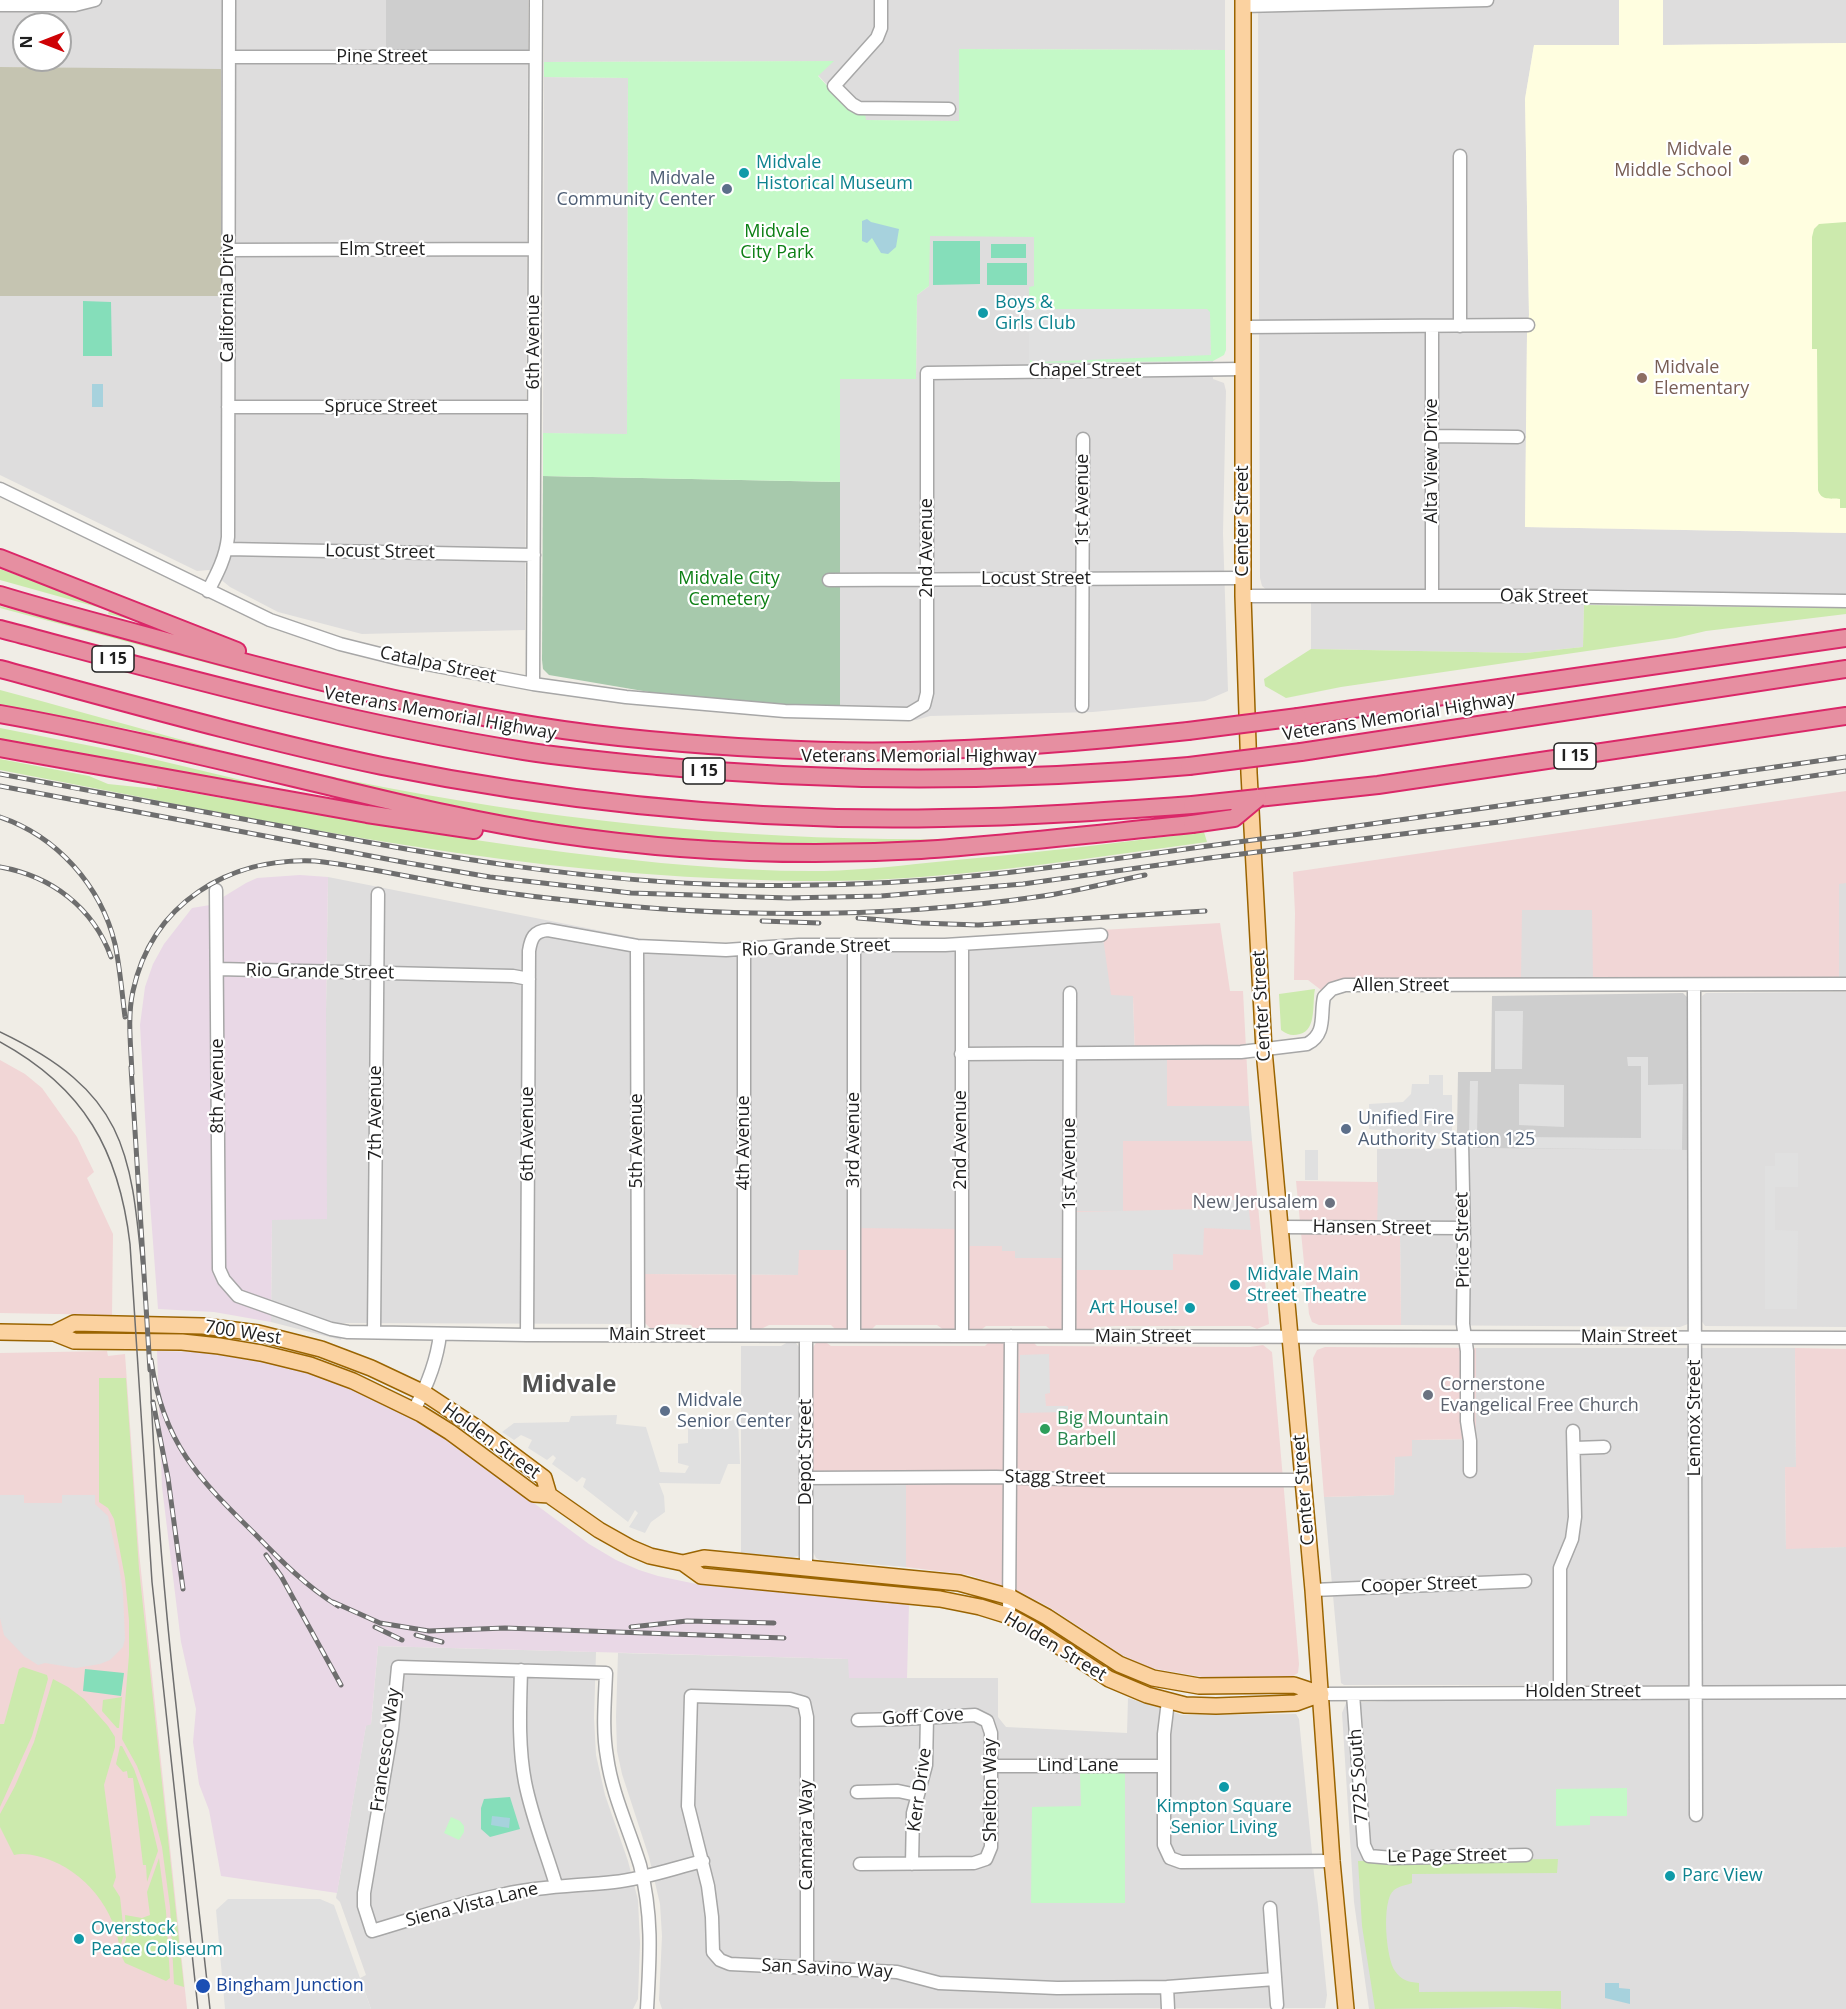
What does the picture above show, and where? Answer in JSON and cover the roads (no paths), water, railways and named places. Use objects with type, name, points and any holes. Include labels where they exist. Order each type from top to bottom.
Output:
[{"type":"highway","points":[[0,558],[239,651],[364,692]]},
{"type":"highway","points":[[0,595],[115,628],[364,692],[547,728],[647,740],[746,747],[909,751],[1090,741],[1188,731],[1846,638]]},
{"type":"highway","name":"Veterans Memorial Highway","points":[[0,629],[226,690],[352,719],[526,752],[620,763],[802,777],[1020,778],[1107,774],[1189,766],[1301,752],[1846,669]]},
{"type":"highway","name":"I 15","points":[[0,669],[206,724],[382,766],[494,785],[636,804],[768,815],[941,819],[1016,817],[1192,805],[1378,785],[1846,716]]},
{"type":"highway","points":[[0,714],[127,739],[490,823],[560,835],[690,848]]},
{"type":"highway","points":[[0,748],[367,814],[547,841],[634,848],[797,852],[919,850],[1234,818],[1258,798]]},
{"type":"main road","name":"Center Street","points":[[1243,3],[1243,596],[1249,773],[1264,1050],[1313,1590],[1332,1861],[1346,2009]]},
{"type":"main road","name":"700 West","points":[[54,1333],[74,1323],[184,1325],[240,1330],[297,1342],[345,1357],[424,1393]]},
{"type":"main road","name":"700 West","points":[[0,1332],[54,1333],[74,1341],[182,1342],[261,1353],[310,1365],[353,1381],[414,1410]]},
{"type":"main road","name":"Holden Street","points":[[424,1393],[477,1428],[544,1479],[549,1496]]},
{"type":"main road","name":"Holden Street","points":[[414,1410],[450,1432],[534,1494],[549,1496],[614,1539],[650,1556],[682,1563],[701,1576],[940,1599],[980,1606],[1009,1616],[1031,1628],[1109,1679],[1168,1701],[1198,1706],[1296,1703],[1321,1694]]},
{"type":"main road","name":"Holden Street","points":[[682,1563],[704,1558],[941,1581],[978,1587],[1010,1597],[1047,1617],[1119,1664],[1153,1678],[1198,1686],[1294,1685],[1321,1694]]},
{"type":"street","points":[[0,4],[31,2],[75,5],[95,0]]},
{"type":"street","name":"California Drive","points":[[208,591],[227,549],[229,0]]},
{"type":"street","name":"6th Avenue","points":[[533,684],[536,0]]},
{"type":"street","points":[[880,0],[881,28],[877,38],[834,86],[859,108],[950,109]]},
{"type":"street","points":[[1243,3],[1487,0]]},
{"type":"street","name":"Pine Street","points":[[229,57],[535,57]]},
{"type":"street","points":[[1460,156],[1460,326]]},
{"type":"street","name":"Elm Street","points":[[228,250],[535,249]]},
{"type":"street","points":[[1243,327],[1528,325]]},
{"type":"street","name":"Alta View Drive","points":[[1432,326],[1432,596]]},
{"type":"street","name":"Chapel Street","points":[[927,373],[1243,369]]},
{"type":"street","name":"2nd Avenue","points":[[909,714],[924,705],[927,693],[927,373]]},
{"type":"street","name":"Spruce Street","points":[[228,407],[534,407]]},
{"type":"street","points":[[1432,436],[1518,437]]},
{"type":"street","name":"1st Avenue","points":[[1082,706],[1083,439]]},
{"type":"street","name":"Catalpa Street","points":[[0,489],[270,620],[340,644],[400,659],[533,684],[626,697],[821,713],[909,714]]},
{"type":"street","name":"Locust Street","points":[[227,549],[534,555]]},
{"type":"street","name":"Locust Street","points":[[830,580],[1243,578]]},
{"type":"street","name":"Oak Street","points":[[1243,596],[1432,596],[1846,602]]},
{"type":"street","name":"8th Avenue","points":[[216,890],[217,1257],[224,1280]]},
{"type":"street","name":"7th Avenue","points":[[374,1332],[378,894]]},
{"type":"street","name":"Rio Grande Street","points":[[534,934],[548,930],[637,946],[744,950],[799,945],[962,944],[1101,935]]},
{"type":"street","name":"6th Avenue","points":[[527,1335],[529,951],[534,934]]},
{"type":"street","name":"2nd Avenue","points":[[962,944],[962,1335]]},
{"type":"street","name":"3rd Avenue","points":[[854,945],[854,1335]]},
{"type":"street","name":"5th Avenue","points":[[637,946],[638,1335]]},
{"type":"street","name":"4th Avenue","points":[[744,950],[744,1335]]},
{"type":"street","name":"Rio Grande Street","points":[[218,969],[513,976],[529,979]]},
{"type":"street","name":"Allen Street","points":[[961,1054],[1264,1050],[1312,1041],[1321,1029],[1324,997],[1332,989],[1345,985],[1846,984]]},
{"type":"street","name":"Lennox Street","points":[[1694,985],[1696,1815]]},
{"type":"street","name":"1st Avenue","points":[[1069,1336],[1070,993]]},
{"type":"street","name":"Price Street","points":[[1462,1142],[1463,1324],[1466,1337],[1470,1471]]},
{"type":"street","name":"Hansen Street","points":[[1280,1227],[1464,1228]]},
{"type":"street","name":"Main Street","points":[[224,1280],[238,1296],[339,1331],[440,1335],[1846,1338]]},
{"type":"street","points":[[414,1410],[424,1393],[435,1362],[440,1335]]},
{"type":"street","name":"Depot Street","points":[[806,1336],[806,1568]]},
{"type":"street","points":[[1009,1616],[1011,1336]]},
{"type":"street","points":[[1560,1692],[1560,1568],[1574,1528],[1575,1448],[1573,1431]]},
{"type":"street","points":[[1575,1448],[1604,1447]]},
{"type":"street","name":"Stagg Street","points":[[806,1478],[1303,1480]]},
{"type":"street","name":"Cooper Street","points":[[1313,1590],[1526,1581]]},
{"type":"street","name":"Francesco Way","points":[[372,1932],[364,1906],[364,1893],[392,1729],[398,1667],[606,1673],[604,1725],[606,1756],[615,1792],[643,1876]]},
{"type":"street","points":[[522,1670],[519,1720],[523,1767],[532,1811],[556,1886]]},
{"type":"street","name":"Holden Street","points":[[1321,1694],[1846,1692]]},
{"type":"street","name":"7725 South","points":[[1353,1694],[1364,1845],[1369,1856]]},
{"type":"street","name":"San Savino Way","points":[[804,1703],[790,1699],[691,1696],[688,1799],[692,1824],[703,1860],[711,1909],[713,1948],[717,1958],[723,1962],[897,1972],[931,1982],[1057,1988],[1167,1987],[1275,1979]]},
{"type":"street","points":[[1168,1701],[1164,1734],[1164,1845],[1167,1856],[1181,1862],[1332,1861]]},
{"type":"street","name":"Cannara Way","points":[[804,1703],[807,1717],[807,1967]]},
{"type":"street","name":"Goff Cove","points":[[858,1720],[975,1715],[987,1721]]},
{"type":"street","name":"Kerr Drive","points":[[912,1864],[912,1819],[927,1760],[927,1717]]},
{"type":"street","name":"Shelton Way","points":[[912,1864],[974,1863],[986,1859],[991,1847],[991,1733],[987,1721]]},
{"type":"street","name":"Lind Lane","points":[[991,1766],[1164,1766]]},
{"type":"street","points":[[858,1792],[898,1791],[917,1795]]},
{"type":"street","name":"Le Page Street","points":[[1369,1856],[1393,1858],[1526,1855]]},
{"type":"street","name":"Siena Vista Lane","points":[[372,1932],[505,1894],[556,1886],[614,1882],[703,1860]]},
{"type":"street","points":[[860,1864],[912,1864]]},
{"type":"street","points":[[643,1876],[650,1924],[647,2009]]},
{"type":"street","points":[[1270,1908],[1277,2005]]},
{"type":"street","points":[[1167,1987],[1168,2009]]},
{"type":"water","points":[[867,219],[899,229],[896,247],[888,254],[881,253],[872,238],[867,243],[862,241],[862,221]]},
{"type":"water","points":[[92,384],[103,384],[103,407],[92,407]]},
{"type":"water","points":[[492,1816],[510,1818],[509,1828],[491,1825]]},
{"type":"water","points":[[1605,1983],[1619,1983],[1619,1988],[1630,1989],[1630,2004],[1605,1998]]},
{"type":"tram line","points":[[0,1032],[44,1056],[76,1080],[100,1106],[117,1134],[128,1166],[135,1202],[144,1289]]},
{"type":"tram line","points":[[0,1042],[29,1060],[75,1101],[92,1125],[106,1151],[117,1179],[125,1210],[130,1244],[152,1582],[198,2009]]},
{"type":"tram line","points":[[150,1370],[166,1610],[210,2009]]},
{"type":"railway","points":[[0,774],[407,849],[516,866],[682,883],[802,885],[930,880],[1031,870],[1846,757]]},
{"type":"railway","points":[[0,786],[490,877],[631,893],[788,898],[881,896],[1023,884],[1499,822],[1846,771]]},
{"type":"railway","points":[[0,817],[21,826],[58,850],[74,866],[99,902],[115,944],[125,1017]]},
{"type":"railway","points":[[132,1074],[131,1001],[143,960],[157,933],[176,910],[199,891],[225,877],[253,867],[283,862],[315,861],[478,889],[551,898],[625,906],[745,913],[864,912],[984,904],[1056,894],[1145,875]]},
{"type":"railway","points":[[0,867],[36,878],[53,886],[68,897],[93,923],[111,957]]},
{"type":"railway","points":[[858,918],[978,925],[1205,911]]},
{"type":"railway","points":[[762,921],[819,923]]},
{"type":"railway","points":[[131,1067],[150,1370]]},
{"type":"railway","points":[[151,1360],[164,1414],[174,1437],[200,1476],[284,1563],[315,1590],[338,1606]]},
{"type":"railway","points":[[153,1402],[168,1478],[183,1589]]},
{"type":"railway","points":[[266,1555],[281,1576],[341,1685]]},
{"type":"railway","points":[[333,1602],[380,1623],[429,1631],[505,1628],[784,1638]]},
{"type":"railway","points":[[631,1627],[687,1621],[774,1623]]},
{"type":"railway","points":[[375,1627],[402,1640]]},
{"type":"railway","points":[[416,1635],[442,1642]]},
{"type":"place","name":"Midvale Middle School","points":[[1744,160]]},
{"type":"place","name":"Midvale Historical Museum","points":[[744,173]]},
{"type":"place","name":"Midvale Community Center","points":[[727,189]]},
{"type":"place","name":"Boys & Girls Club","points":[[983,313]]},
{"type":"place","name":"Midvale Elementary","points":[[1642,378]]},
{"type":"place","name":"Unified Fire Authority Station 125","points":[[1346,1129]]},
{"type":"place","name":"New Jerusalem","points":[[1330,1203]]},
{"type":"place","name":"Midvale Main Street Theatre","points":[[1235,1285]]},
{"type":"place","name":"Art House!","points":[[1190,1308]]},
{"type":"place","name":"Cornerstone Evangelical Free Church","points":[[1428,1395]]},
{"type":"place","name":"Midvale Senior Center","points":[[665,1411]]},
{"type":"place","name":"Big Mountain Barbell","points":[[1045,1429]]},
{"type":"place","name":"Kimpton Square Senior Living","points":[[1224,1787]]},
{"type":"place","name":"Parc View","points":[[1670,1876]]},
{"type":"place","name":"Overstock Peace Coliseum","points":[[79,1939]]},
{"type":"place","name":"Bingham Junction","points":[[203,1986]]},
{"type":"district","name":"Midvale","points":[[569,1385]]},
{"type":"park label","name":"Midvale City Park","points":[[777,242]]},
{"type":"park label","name":"Midvale City Cemetery","points":[[729,589]]}]
